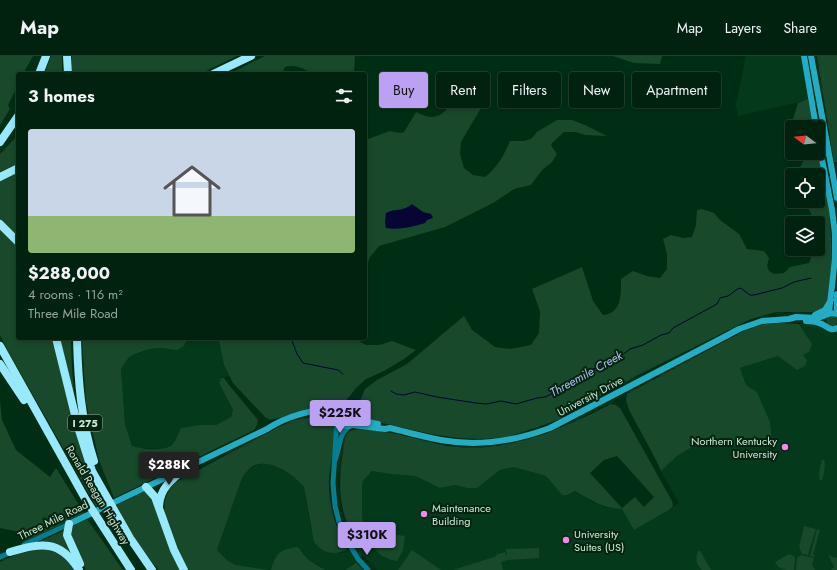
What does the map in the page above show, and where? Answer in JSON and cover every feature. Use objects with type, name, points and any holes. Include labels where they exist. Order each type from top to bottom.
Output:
[{"type":"highway","points":[[40,72],[46,56]]},
{"type":"highway","points":[[67,56],[68,72]]},
{"type":"highway","points":[[217,72],[251,56]]},
{"type":"highway","points":[[221,72],[228,67]]},
{"type":"highway","points":[[0,142],[16,119]]},
{"type":"highway","points":[[0,177],[16,169]]},
{"type":"highway","points":[[0,224],[16,240]]},
{"type":"highway","points":[[56,340],[78,426],[92,472],[104,490]]},
{"type":"highway","name":"Ronald Reagan Highway","points":[[78,340],[77,354],[80,393],[93,457],[104,490],[116,515],[152,570]]},
{"type":"highway","name":"Ronald Reagan Highway","points":[[0,346],[86,500],[131,570]]},
{"type":"highway","points":[[0,364],[45,428]]},
{"type":"highway","points":[[159,508],[160,495],[166,485],[185,469]]},
{"type":"highway","points":[[146,487],[152,492],[174,550],[184,570]]},
{"type":"highway","points":[[69,524],[67,535],[83,570]]},
{"type":"highway","points":[[10,552],[38,545],[53,547],[66,553],[79,570]]},
{"type":"main road","points":[[804,56],[815,120]]},
{"type":"main road","points":[[811,56],[837,198]]},
{"type":"main road","points":[[822,160],[835,234],[832,299],[828,314],[824,320],[825,325]]},
{"type":"main road","points":[[837,294],[837,313]]},
{"type":"main road","points":[[810,317],[825,310],[832,299]]},
{"type":"main road","name":"University Drive","points":[[789,319],[796,317],[818,318],[828,314],[837,313]]},
{"type":"main road","name":"University Drive","points":[[358,413],[367,421],[443,441],[474,443],[501,442],[525,437],[550,428],[739,329],[762,321],[789,319],[811,321],[825,325],[829,329],[837,328]]},
{"type":"main road","points":[[349,403],[354,406],[358,413],[357,420],[351,425],[342,426],[336,420],[335,414],[338,407],[342,404],[349,403]]},
{"type":"main road","name":"Three Mile Road","points":[[69,524],[267,429],[279,421],[300,413],[338,407]]},
{"type":"main road","name":"Three Mile Road","points":[[267,429],[301,417],[317,414],[328,415],[336,420]]},
{"type":"main road","name":"University Drive","points":[[351,425],[385,429],[390,428]]},
{"type":"street","points":[[336,420],[333,490],[339,522],[354,552],[368,570]]},
{"type":"street","points":[[334,461],[338,453],[342,434],[346,428],[351,425]]},
{"type":"street","name":"Three Mile Road","points":[[0,558],[69,524]]},
{"type":"shaded area","points":[[0,56],[33,56],[24,72],[16,72],[16,89],[8,105],[10,109],[0,125]]},
{"type":"shaded area","points":[[51,56],[62,56],[62,72],[45,72]]},
{"type":"shaded area","points":[[72,56],[237,56],[204,72],[72,72]]},
{"type":"shaded area","points":[[265,56],[355,56],[354,72],[311,72],[298,67],[289,66],[285,67],[283,72],[233,72]]},
{"type":"shaded area","points":[[613,56],[662,56],[660,64],[634,63]]},
{"type":"shaded area","points":[[746,56],[801,56],[808,99],[798,103],[738,116],[736,105]]},
{"type":"shaded area","points":[[817,56],[837,56],[837,162],[834,162]]},
{"type":"shaded area","points":[[808,99],[812,120],[793,120],[798,103]]},
{"type":"shaded area","points":[[481,108],[461,142],[460,154],[464,168],[473,175],[485,177],[500,161],[510,141],[524,141],[531,139],[537,132],[557,120],[572,120],[607,136],[564,132],[551,144],[557,154],[552,162],[542,170],[531,185],[514,189],[493,203],[445,227],[379,246],[370,257],[367,265],[367,140],[390,131],[400,133],[404,132],[416,112],[431,117],[437,116],[447,109]]},
{"type":"shaded area","points":[[16,137],[16,164],[0,172],[0,154]]},
{"type":"shaded area","points":[[819,160],[821,168],[799,168],[803,161]]},
{"type":"shaded area","points":[[16,173],[16,235],[0,221],[0,181]]},
{"type":"shaded area","points":[[825,187],[829,206],[832,257],[828,299],[823,309],[816,312],[776,312],[751,319],[636,376],[560,419],[507,437],[483,439],[458,438],[431,434],[369,420],[361,414],[359,408],[360,401],[365,389],[377,380],[407,364],[464,316],[472,330],[495,347],[510,349],[531,345],[539,333],[540,311],[532,289],[582,267],[593,301],[603,315],[614,311],[619,302],[621,279],[633,271],[647,276],[660,278],[667,269],[667,254],[663,239],[671,235],[683,238],[692,237],[696,225],[697,210],[702,209],[714,213],[720,220],[739,234],[747,249],[764,251],[769,258],[767,266],[769,271],[774,274],[784,273],[790,267],[809,263],[811,256],[825,256],[825,216],[811,216],[808,208],[825,208]]},
{"type":"shaded area","points":[[412,204],[423,212],[431,214],[433,218],[427,220],[425,223],[410,227],[396,229],[386,228],[386,213],[406,208]]},
{"type":"shaded area","points":[[0,228],[16,245],[16,340],[54,340],[76,432],[103,502],[96,506],[0,335]]},
{"type":"shaded area","points":[[830,316],[834,316],[836,317],[836,325],[830,326],[827,323],[827,319]]},
{"type":"shaded area","points":[[766,324],[799,324],[812,344],[809,352],[803,355],[807,360],[805,366],[797,370],[778,356],[740,368],[746,385],[757,392],[770,422],[772,443],[748,443],[733,447],[718,447],[699,443],[677,456],[661,471],[629,410],[626,400],[627,394],[746,330]]},
{"type":"shaded area","name":"Northern Kentucky University","points":[[799,324],[817,324],[829,332],[837,331],[837,570],[377,570],[363,555],[345,570],[326,570],[313,563],[306,557],[302,550],[276,556],[270,570],[236,565],[227,560],[217,550],[242,478],[249,469],[256,465],[267,463],[277,466],[299,481],[304,487],[311,530],[341,553],[361,543],[364,529],[362,515],[362,486],[363,481],[372,471],[415,476],[440,488],[455,485],[467,488],[477,487],[500,470],[514,467],[546,476],[562,495],[567,495],[574,491],[594,503],[608,508],[622,508],[634,530],[679,503],[661,471],[677,456],[699,443],[718,447],[733,447],[748,443],[772,443],[757,392],[746,385],[740,368],[778,356],[803,355],[812,344]]},
{"type":"shaded area","points":[[60,340],[71,340],[76,412]]},
{"type":"shaded area","points":[[82,340],[187,340],[184,346],[177,350],[161,348],[149,349],[135,354],[129,357],[121,369],[125,424],[132,446],[163,449],[172,445],[181,428],[200,425],[216,425],[231,417],[233,410],[219,383],[221,378],[224,378],[258,420],[254,430],[114,498],[99,460],[86,402]]},
{"type":"shaded area","points":[[185,340],[219,340],[224,365],[230,376],[221,378],[219,383],[233,411],[231,417],[216,425],[185,427],[173,444],[164,449],[140,448],[132,446],[125,424],[121,369],[129,357],[149,349],[161,348],[177,350]]},
{"type":"shaded area","points":[[357,340],[366,345],[379,345],[392,341],[416,350],[384,371],[366,379],[349,397],[343,401],[326,407],[270,420],[265,417],[233,383],[224,365],[219,341]]},
{"type":"shaded area","points":[[0,400],[2,420],[16,450],[50,477],[56,468],[84,513],[23,543],[15,531],[0,528]]},
{"type":"shaded area","points":[[611,404],[620,408],[672,501],[673,506],[669,510],[634,530],[622,509],[603,506],[575,491],[567,495],[562,495],[546,476],[514,467],[500,470],[477,488],[467,488],[455,485],[440,488],[415,476],[372,471],[363,481],[362,486],[362,515],[364,529],[361,543],[357,546],[347,522],[341,500],[340,489],[344,444],[346,436],[349,432],[357,430],[382,431],[447,446],[469,448],[491,447],[532,438],[552,431]],"holes":[[[617,456],[654,497],[644,507],[635,497],[622,508],[590,473],[604,460]]]},
{"type":"shaded area","points":[[346,406],[352,408],[354,414],[352,420],[346,422],[340,420],[338,414],[340,408]]},
{"type":"shaded area","points":[[325,415],[333,420],[335,428],[329,478],[330,502],[334,519],[347,550],[333,553],[325,551],[317,546],[314,542],[304,487],[287,472],[272,465],[264,464],[250,468],[242,478],[217,550],[227,560],[236,565],[270,570],[189,570],[172,537],[165,514],[165,502],[168,492],[176,482],[281,426],[296,420]]},
{"type":"shaded area","points":[[822,460],[825,462],[825,467],[822,480],[820,481],[819,473]]},
{"type":"shaded area","points":[[146,491],[153,499],[182,570],[159,570],[135,539],[117,505]]},
{"type":"shaded area","points":[[87,519],[123,570],[86,570],[70,538],[71,527]]},
{"type":"shaded area","points":[[804,526],[816,529],[808,555],[802,554],[799,547]]},
{"type":"shaded area","points":[[817,529],[820,530],[813,555],[815,555],[815,557],[810,556]]},
{"type":"shaded area","points":[[64,531],[75,560],[39,542]]},
{"type":"shaded area","points":[[378,532],[405,536],[403,550],[397,561],[382,556],[376,551],[372,543]]},
{"type":"shaded area","points":[[297,547],[310,561],[326,570],[271,570],[279,553],[286,549]]},
{"type":"shaded area","points":[[44,548],[61,553],[75,570],[0,570],[0,562],[18,554]]},
{"type":"shaded area","points":[[539,548],[539,558],[507,560],[501,562],[503,570],[453,570],[505,552],[507,558],[506,549]]},
{"type":"shaded area","points":[[412,550],[441,570],[398,570]]},
{"type":"shaded area","points":[[698,551],[700,551],[711,570],[702,570],[698,566],[696,559]]},
{"type":"shaded area","points":[[789,554],[795,558],[794,570],[778,567],[775,562]]},
{"type":"shaded area","points":[[801,555],[814,558],[812,564],[815,570],[796,570],[797,558]]},
{"type":"shaded area","points":[[830,555],[837,558],[837,570],[831,570],[834,567],[829,556]]},
{"type":"shaded area","points":[[356,562],[363,570],[345,570],[355,563]]},
{"type":"waterway","name":"Threemile Creek","points":[[391,391],[396,394],[404,395],[415,392],[437,397],[486,404],[501,401],[516,404],[545,397],[572,385],[588,371],[604,365],[611,357],[621,356],[630,349],[643,345],[661,335],[669,333],[673,328],[717,304],[720,298],[728,296],[739,288],[750,295],[754,295],[782,288],[794,282],[811,278]]},
{"type":"waterway","name":"Threemile Creek","points":[[292,340],[297,354],[303,363],[338,370],[343,374]]},
{"type":"place","name":"Northern Kentucky University","points":[[785,447]]},
{"type":"place","name":"Maintenance Building","points":[[424,514]]},
{"type":"place","name":"University Suites (US)","points":[[566,540]]}]
